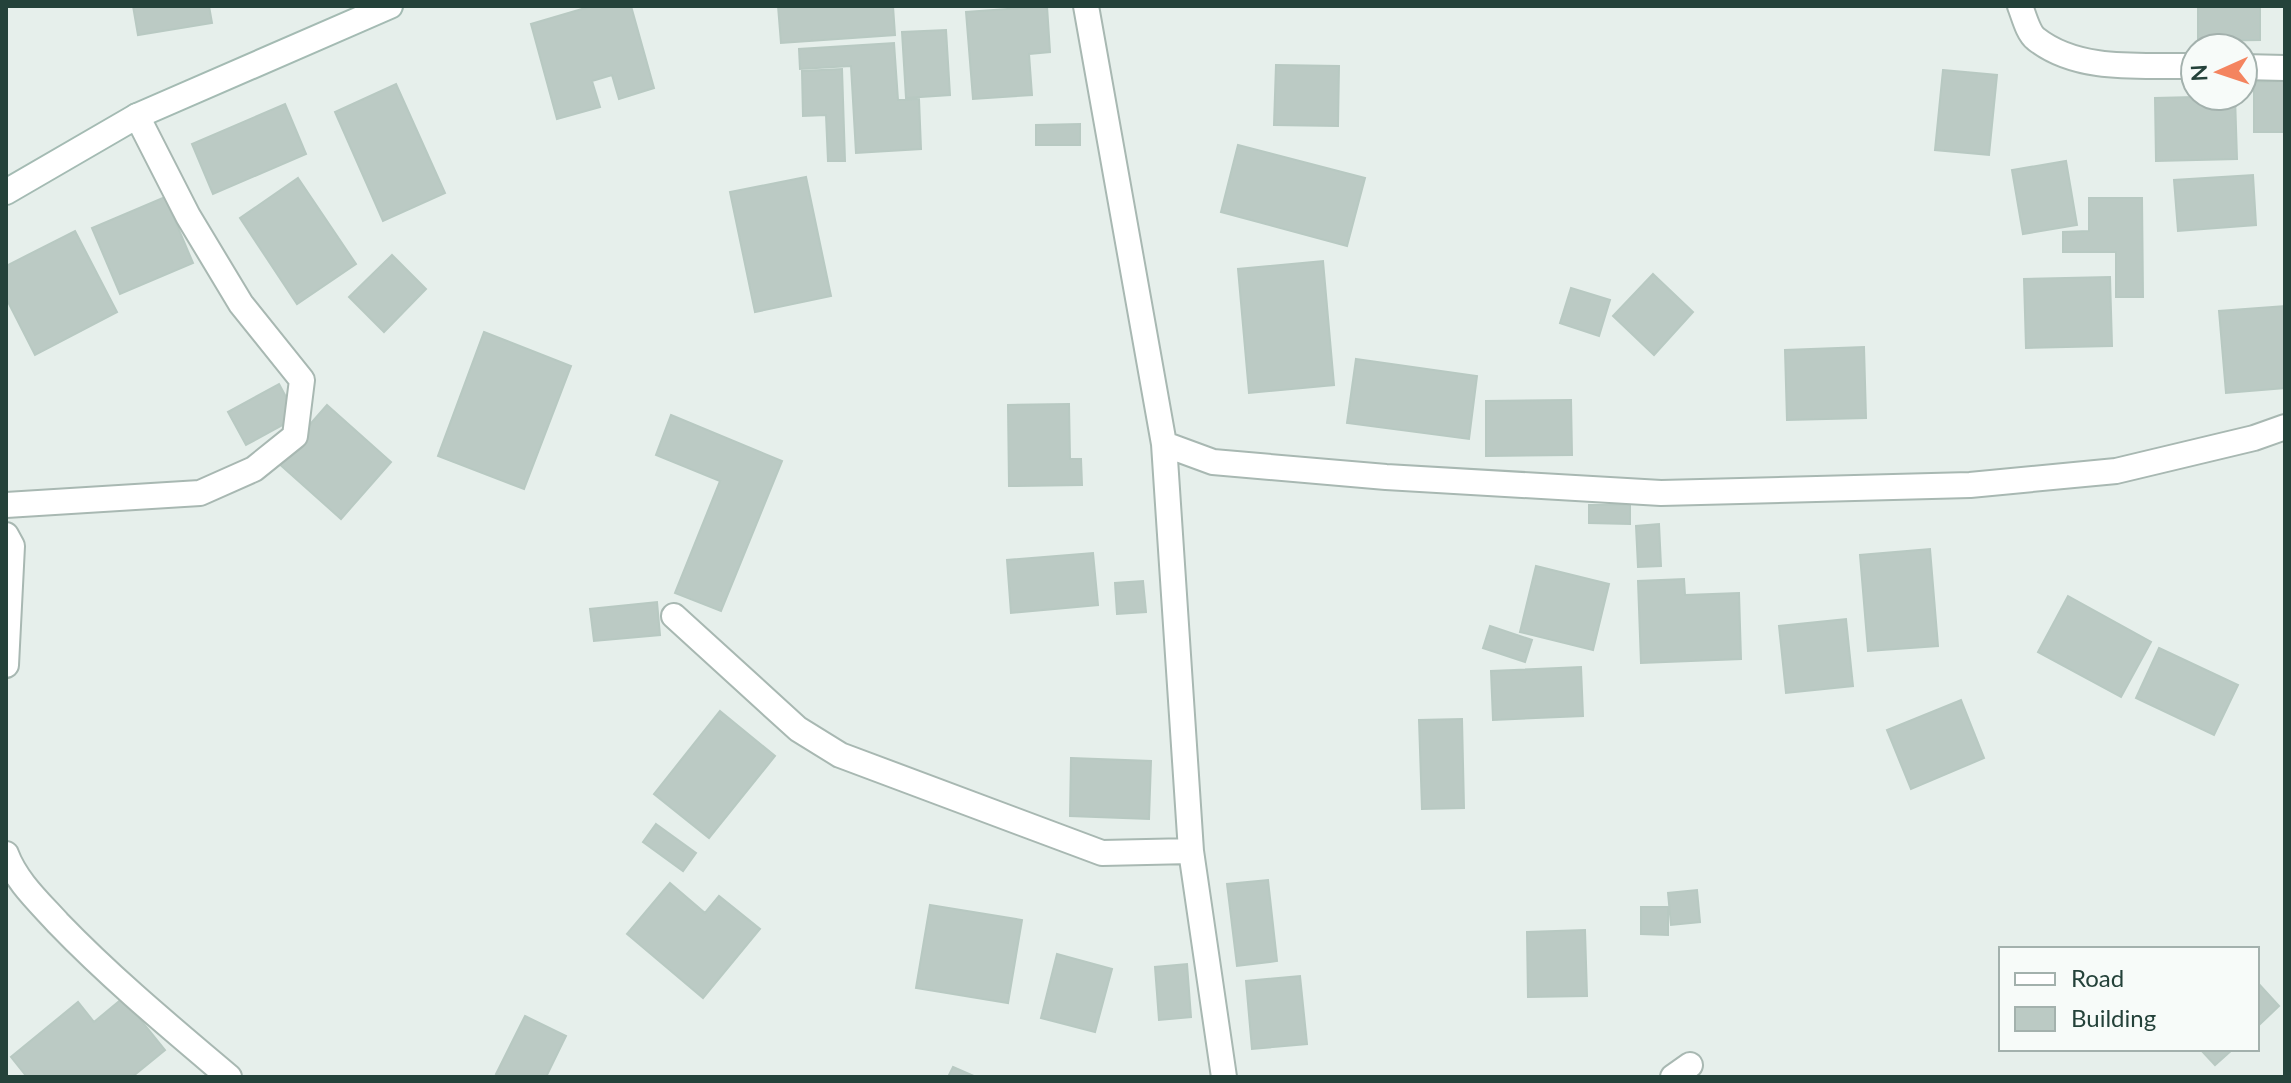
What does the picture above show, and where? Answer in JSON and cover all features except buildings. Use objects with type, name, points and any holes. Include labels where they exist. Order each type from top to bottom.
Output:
[{"type":"street","points":[[6,192],[137,116],[390,6]]},
{"type":"street","points":[[1086,6],[1164,444],[1191,851],[1224,1077]]},
{"type":"street","points":[[2020,6],[2034,38],[2071,58],[2117,65],[2179,66]]},
{"type":"street","points":[[2259,67],[2285,68]]},
{"type":"street","points":[[6,505],[200,493],[254,469],[295,436],[302,380],[241,304],[188,216],[137,116]]},
{"type":"street","points":[[1164,444],[1213,462],[1386,477],[1661,493],[1970,485],[2116,471],[2254,438],[2285,427]]},
{"type":"street","points":[[6,535],[12,546],[6,664]]},
{"type":"street","points":[[674,616],[798,729],[840,755],[1102,853],[1191,851]]},
{"type":"street","points":[[6,854],[34,897],[101,968],[229,1077]]}]
